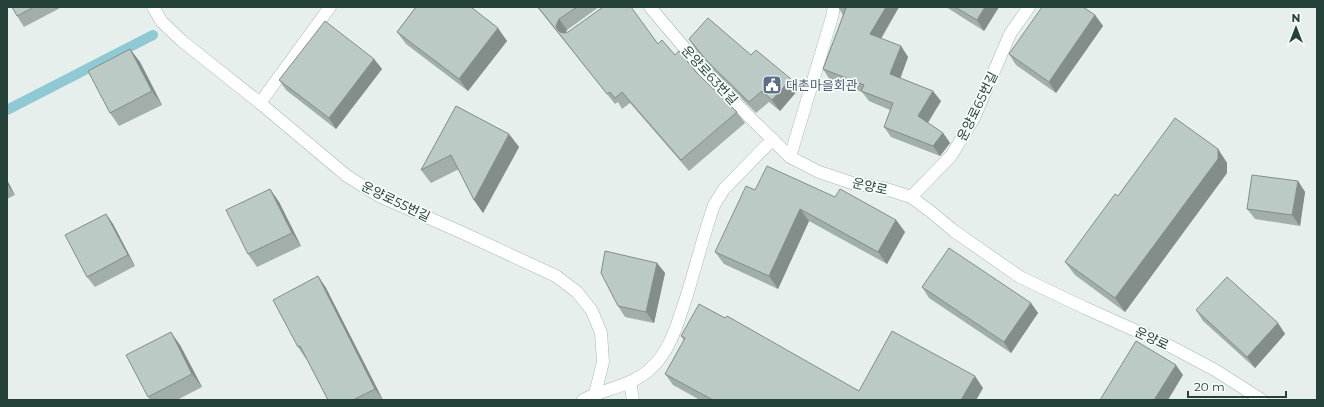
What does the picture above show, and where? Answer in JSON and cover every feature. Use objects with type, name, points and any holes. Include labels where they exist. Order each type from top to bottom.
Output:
[{"type":"street","name":"운양로55번길","points":[[153,7],[162,22],[182,41],[260,103],[347,176],[379,196],[556,276],[577,292],[592,311],[601,333],[603,362],[595,394]]},
{"type":"street","points":[[260,103],[330,7]]},
{"type":"street","name":"운양로63번길","points":[[650,7],[709,76],[773,140]]},
{"type":"street","points":[[790,157],[834,7]]},
{"type":"street","name":"운양로65번길","points":[[912,197],[951,156],[974,118],[1010,34],[1029,7]]},
{"type":"street","points":[[583,400],[595,394],[630,382],[649,370],[664,353],[675,331],[714,205],[724,190],[773,140]]},
{"type":"street","name":"운양로","points":[[773,140],[790,157],[819,172],[846,181],[882,188],[912,197],[954,231],[1020,277],[1168,345],[1215,370],[1262,400]]},
{"type":"street","points":[[630,382],[633,400]]},
{"type":"building","points":[[12,7],[34,7],[17,16]]},
{"type":"building","points":[[416,7],[471,7],[498,28],[459,79],[397,32]]},
{"type":"building","points":[[538,7],[577,7],[559,19],[556,26],[557,29],[564,33],[568,32],[603,7],[631,7],[658,44],[662,40],[675,55],[679,51],[696,72],[737,112],[681,160],[622,92],[615,98],[610,92],[607,94]]},
{"type":"building","points":[[842,7],[886,7],[870,34],[901,46],[890,74],[933,91],[918,116],[943,133],[933,146],[884,127],[893,103],[861,91],[864,85],[823,69],[846,8]]},
{"type":"building","points":[[955,7],[985,7],[977,20]]},
{"type":"building","points":[[1042,7],[1083,7],[1095,15],[1049,82],[1009,54]]},
{"type":"building","points":[[708,18],[751,55],[756,50],[791,79],[772,100],[762,91],[749,102],[707,61],[689,39]]},
{"type":"building","points":[[325,21],[374,59],[329,118],[279,80]]},
{"type":"building","points":[[130,49],[152,91],[110,113],[88,71]]},
{"type":"building","points":[[456,106],[509,134],[474,200],[451,155],[421,170]]},
{"type":"building","points":[[1175,118],[1218,149],[1218,159],[1115,298],[1065,262],[1115,194],[1118,196]]},
{"type":"building","points":[[767,166],[835,197],[840,189],[896,220],[878,252],[800,209],[769,276],[715,252],[746,186],[755,190]]},
{"type":"building","points":[[1252,175],[1298,181],[1292,215],[1247,209]]},
{"type":"building","points":[[270,189],[292,233],[248,254],[226,210]]},
{"type":"building","points":[[106,214],[128,255],[87,277],[65,235]]},
{"type":"building","points":[[949,248],[1031,303],[1004,342],[922,287]]},
{"type":"building","points":[[605,251],[657,263],[646,312],[618,306],[601,273]]},
{"type":"building","points":[[318,276],[375,389],[353,400],[328,400],[300,346],[298,347],[273,300]]},
{"type":"building","points":[[1227,277],[1278,323],[1247,357],[1196,310]]},
{"type":"building","points":[[699,304],[725,318],[727,316],[859,391],[892,331],[975,376],[961,400],[713,400],[665,374],[685,338],[681,336]]},
{"type":"building","points":[[171,332],[192,374],[148,397],[126,355]]},
{"type":"building","points":[[1136,341],[1176,365],[1154,400],[1100,400]]},
{"type":"waterway","points":[[7,110],[153,35]]},
{"type":"place","name":"대촌마을회관","points":[[772,85]]}]
